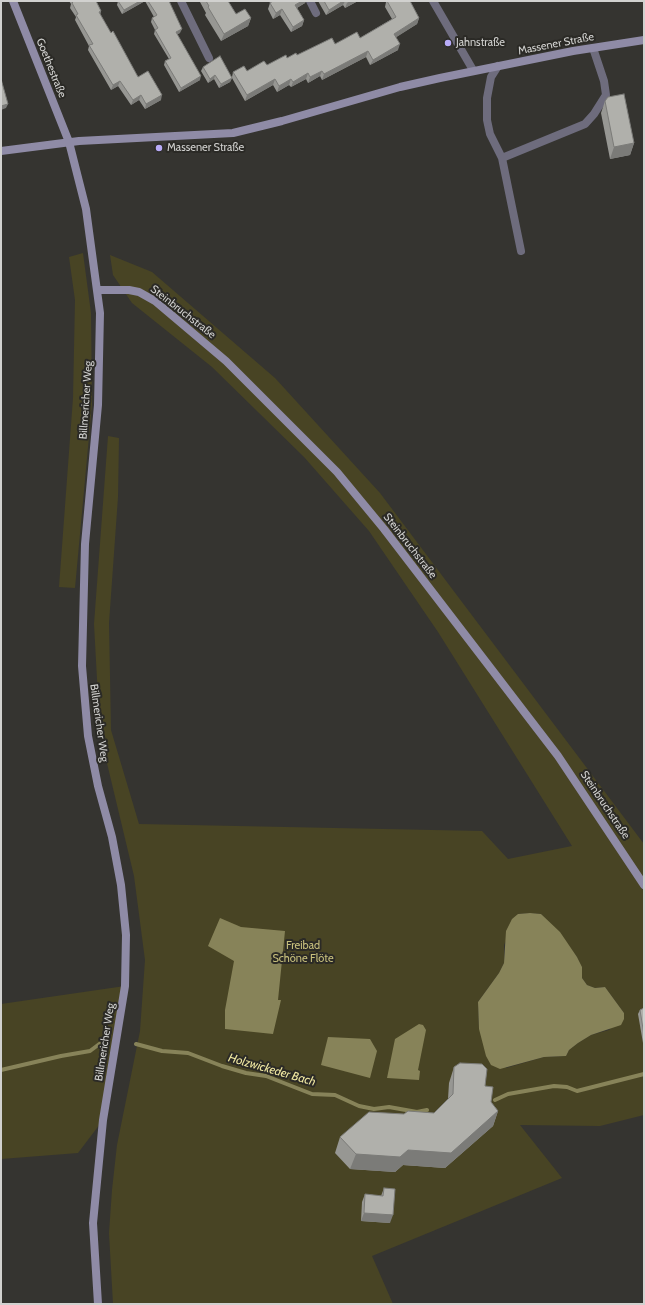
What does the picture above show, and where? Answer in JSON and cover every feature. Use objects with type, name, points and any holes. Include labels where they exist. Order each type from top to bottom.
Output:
[{"type":"street","name":"Goethestraße","points":[[13,1],[69,142]]},
{"type":"street","points":[[180,1],[209,58]]},
{"type":"street","points":[[310,1],[316,13]]},
{"type":"street","points":[[433,1],[474,70]]},
{"type":"street","name":"Massener Straße","points":[[1,151],[69,142],[232,132],[282,121],[400,87],[474,70],[644,40]]},
{"type":"street","points":[[502,158],[585,124],[594,114],[606,95],[604,81],[593,48]]},
{"type":"street","points":[[498,66],[491,77],[487,98],[487,120],[490,134],[502,158],[521,251]]},
{"type":"street","name":"Billmericher Weg","points":[[69,142],[86,209],[98,290],[101,347],[98,405],[85,544],[82,596],[82,673],[88,736],[98,786],[112,837],[121,885],[126,935],[125,986],[116,1052],[103,1120],[93,1223],[98,1304]]},
{"type":"street","name":"Steinbruchstraße","points":[[98,290],[129,290],[139,292],[155,302],[226,360],[337,472],[384,529],[558,756],[644,885]]},
{"type":"green space","points":[[83,253],[91,313],[92,404],[75,588],[59,587],[73,398],[75,300],[69,257]]},
{"type":"green space","name":"Freibad Schöne Flöte","points":[[110,255],[152,272],[275,378],[380,493],[644,844],[644,1115],[600,1126],[520,1125],[562,1178],[372,1256],[393,1304],[113,1304],[109,1233],[112,1190],[117,1145],[140,1031],[145,960],[134,876],[100,734],[94,624],[108,436],[119,438],[118,497],[109,623],[111,730],[139,824],[482,831],[508,859],[572,846],[438,632],[369,531],[304,457],[212,367],[132,303],[113,275]],"holes":[[[518,914],[541,914],[577,957],[582,968],[582,978],[587,985],[595,988],[605,987],[624,1013],[609,1030],[591,1035],[569,1050],[566,1056],[544,1057],[506,1068],[479,1029],[478,1002],[499,973],[504,963],[504,945]]]},
{"type":"green space","points":[[125,986],[103,1120],[78,1153],[1,1159],[1,1004]]},
{"type":"shaded area","points":[[518,914],[541,914],[560,932],[577,957],[582,967],[582,978],[587,985],[595,988],[605,987],[624,1013],[624,1019],[621,1025],[591,1035],[578,1043],[569,1050],[566,1056],[544,1057],[500,1069],[491,1065],[486,1056],[479,1029],[478,1002],[499,973],[504,963],[506,931],[512,919]]},
{"type":"shaded area","points":[[220,918],[241,927],[285,931],[278,1000],[281,1000],[273,1034],[225,1029],[225,1010],[234,961],[208,946]]},
{"type":"shaded area","points":[[419,1024],[423,1025],[426,1030],[418,1070],[420,1071],[419,1080],[387,1078],[395,1039]]},
{"type":"shaded area","points":[[328,1037],[370,1039],[377,1051],[370,1078],[321,1065]]},
{"type":"building","points":[[74,1],[96,1],[101,11],[99,12],[111,33],[113,31],[138,77],[148,71],[162,95],[146,104],[141,95],[133,100],[120,81],[113,85],[89,45],[93,44],[76,15],[78,14],[72,3]]},
{"type":"building","points":[[118,1],[140,1],[124,10]]},
{"type":"building","points":[[148,1],[169,1],[182,29],[176,32],[201,76],[181,88],[165,61],[171,58],[155,30],[158,28],[152,18],[157,15]]},
{"type":"building","points":[[206,1],[228,1],[236,14],[245,9],[251,18],[224,34]]},
{"type":"building","points":[[273,1],[302,1],[295,5],[304,20],[293,27],[282,9],[276,13],[270,3]]},
{"type":"building","points":[[324,1],[343,1],[329,10]]},
{"type":"building","points":[[387,1],[410,1],[419,18],[394,34],[400,44],[373,60],[368,51],[324,74],[322,71],[310,77],[308,73],[293,82],[291,79],[279,86],[275,79],[247,95],[233,72],[244,66],[247,71],[264,61],[267,65],[286,55],[287,58],[296,53],[297,55],[332,38],[335,44],[357,32],[360,38],[396,17]]},
{"type":"building","points":[[220,56],[232,78],[221,84],[215,75],[210,79],[203,67]]},
{"type":"building","points":[[1,79],[8,104],[1,106]]},
{"type":"building","points":[[624,94],[634,143],[614,147],[605,101],[608,97]]},
{"type":"building","points":[[644,1008],[644,1035],[640,1010]]},
{"type":"building","points":[[460,1063],[482,1064],[487,1069],[485,1086],[493,1087],[491,1102],[498,1111],[451,1153],[408,1150],[400,1157],[356,1154],[340,1137],[369,1112],[404,1114],[408,1111],[434,1113],[453,1094],[454,1067]]},
{"type":"building","points":[[384,1188],[395,1189],[393,1215],[364,1213],[365,1194],[383,1196]]},
{"type":"waterway","name":"Holzwickeder Bach","points":[[1,1070],[90,1051],[102,1042]]},
{"type":"waterway","name":"Holzwickeder Bach","points":[[136,1044],[162,1051],[188,1053],[222,1066],[246,1073],[266,1076],[312,1094],[335,1095],[359,1106],[374,1109],[389,1107],[417,1112],[427,1110]]},
{"type":"waterway","name":"Holzwickeder Bach","points":[[495,1100],[508,1094],[554,1086],[567,1087],[577,1091],[644,1074]]},
{"type":"place","name":"Jahnstraße","points":[[448,43]]},
{"type":"place","name":"Massener Straße","points":[[159,148]]}]
